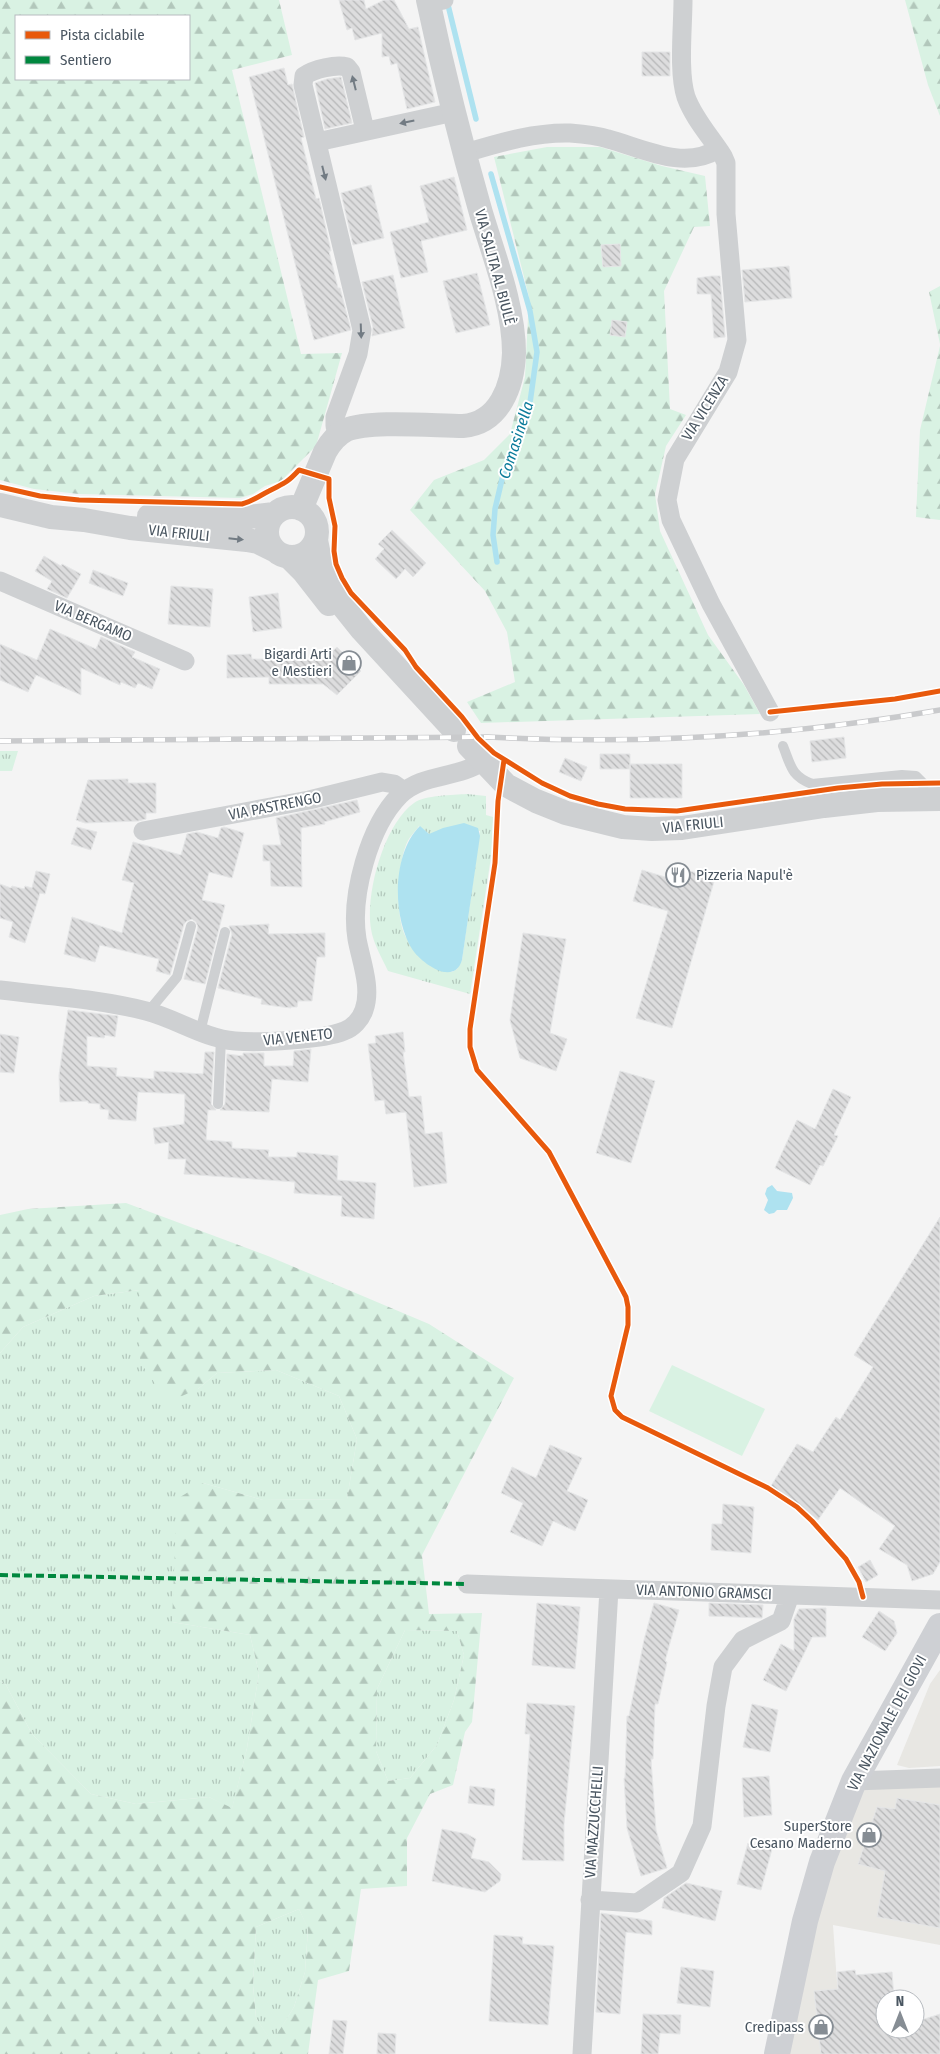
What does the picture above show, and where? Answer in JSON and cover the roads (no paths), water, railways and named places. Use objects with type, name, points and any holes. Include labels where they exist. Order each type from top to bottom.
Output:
[{"type":"main road","name":"VIA NAZIONALE DEI GIOVI","points":[[776,2054],[805,1921],[822,1862],[854,1781],[940,1626]]},
{"type":"street","name":"VIA VICENZA","points":[[684,0],[682,72],[684,89],[691,108],[726,163],[725,208],[737,340],[728,372],[675,459],[667,500],[671,520],[711,604],[770,712]]},
{"type":"street","name":"VIA SALITA AL BIULÈ","points":[[340,434],[352,429],[369,426],[463,426],[477,424],[493,413],[503,397],[513,362],[510,319],[454,112],[435,1]]},
{"type":"street","points":[[301,509],[325,452],[340,434],[335,426],[335,417],[360,347],[362,330],[302,80],[307,74],[340,65],[349,68],[366,130]]},
{"type":"street","points":[[317,142],[454,112]]},
{"type":"street","points":[[465,153],[524,137],[557,133],[600,136],[672,158],[698,156],[718,149]]},
{"type":"street","name":"VIA FRIULI","points":[[0,505],[51,517],[258,542],[282,554],[304,572],[336,613],[362,630]]},
{"type":"street","points":[[287,508],[301,509],[309,514],[314,521],[317,531],[316,540],[307,553],[300,556],[282,554],[268,540],[267,534],[270,521],[274,514],[287,508]]},
{"type":"street","name":"VIA FRIULI","points":[[84,520],[130,516],[248,517],[274,514]]},
{"type":"street","name":"VIA FRIULI","points":[[316,540],[320,560],[328,581],[342,605],[362,630],[506,785],[536,801],[593,821],[652,830],[682,828],[824,806],[877,800],[932,799]]},
{"type":"street","name":"VIA BERGAMO","points":[[0,581],[185,661]]},
{"type":"street","name":"VIA VENETO","points":[[0,990],[118,1006],[148,1012],[221,1039],[265,1042],[329,1035],[348,1029],[360,1018],[364,1009],[366,990],[355,927],[357,887],[362,868],[382,821],[390,807],[404,791],[418,783],[464,771],[469,745]]},
{"type":"street","name":"VIA PASTRENGO","points":[[143,831],[310,800],[382,782],[394,784],[404,791]]},
{"type":"street","name":"VIA ANTONIO GRAMSCI","points":[[467,1584],[940,1600]]},
{"type":"street","name":"VIA MAZZUCCHELLI","points":[[582,2054],[609,1589]]},
{"type":"street","points":[[590,1900],[637,1903],[681,1873],[702,1826],[716,1706],[723,1667],[742,1640],[781,1621],[790,1595]]},
{"type":"street","points":[[854,1781],[940,1778]]},
{"type":"lane","points":[[783,746],[799,779],[812,784],[902,775],[916,776],[932,799]]},
{"type":"lane","points":[[148,1012],[177,977],[191,926]]},
{"type":"lane","points":[[200,1032],[225,932]]},
{"type":"lane","points":[[218,1104],[221,1039]]},
{"type":"water","points":[[464,823],[478,828],[480,836],[462,960],[458,968],[452,972],[445,972],[430,966],[416,955],[405,936],[398,903],[400,868],[404,852],[420,826],[429,834],[443,828]]},
{"type":"water","points":[[772,1185],[777,1191],[792,1193],[793,1198],[787,1210],[777,1210],[769,1214],[764,1210],[768,1200],[765,1194],[767,1188]]},
{"type":"waterway","name":"Comasinella","points":[[448,5],[476,119]]},
{"type":"waterway","name":"Comasinella","points":[[491,174],[530,311],[537,352],[529,410],[503,475],[495,509],[493,535],[497,562]]},
{"type":"railway","points":[[0,741],[488,737],[601,740],[658,739],[771,732],[884,719],[940,710]]},
{"type":"place","name":"Bigardi Arti e Mestieri","points":[[349,663]]},
{"type":"place","name":"Pizzeria Napul'è","points":[[678,875]]},
{"type":"place","name":"SuperStore Cesano Maderno","points":[[869,1835]]},
{"type":"place","name":"Credipass","points":[[821,2027]]}]
